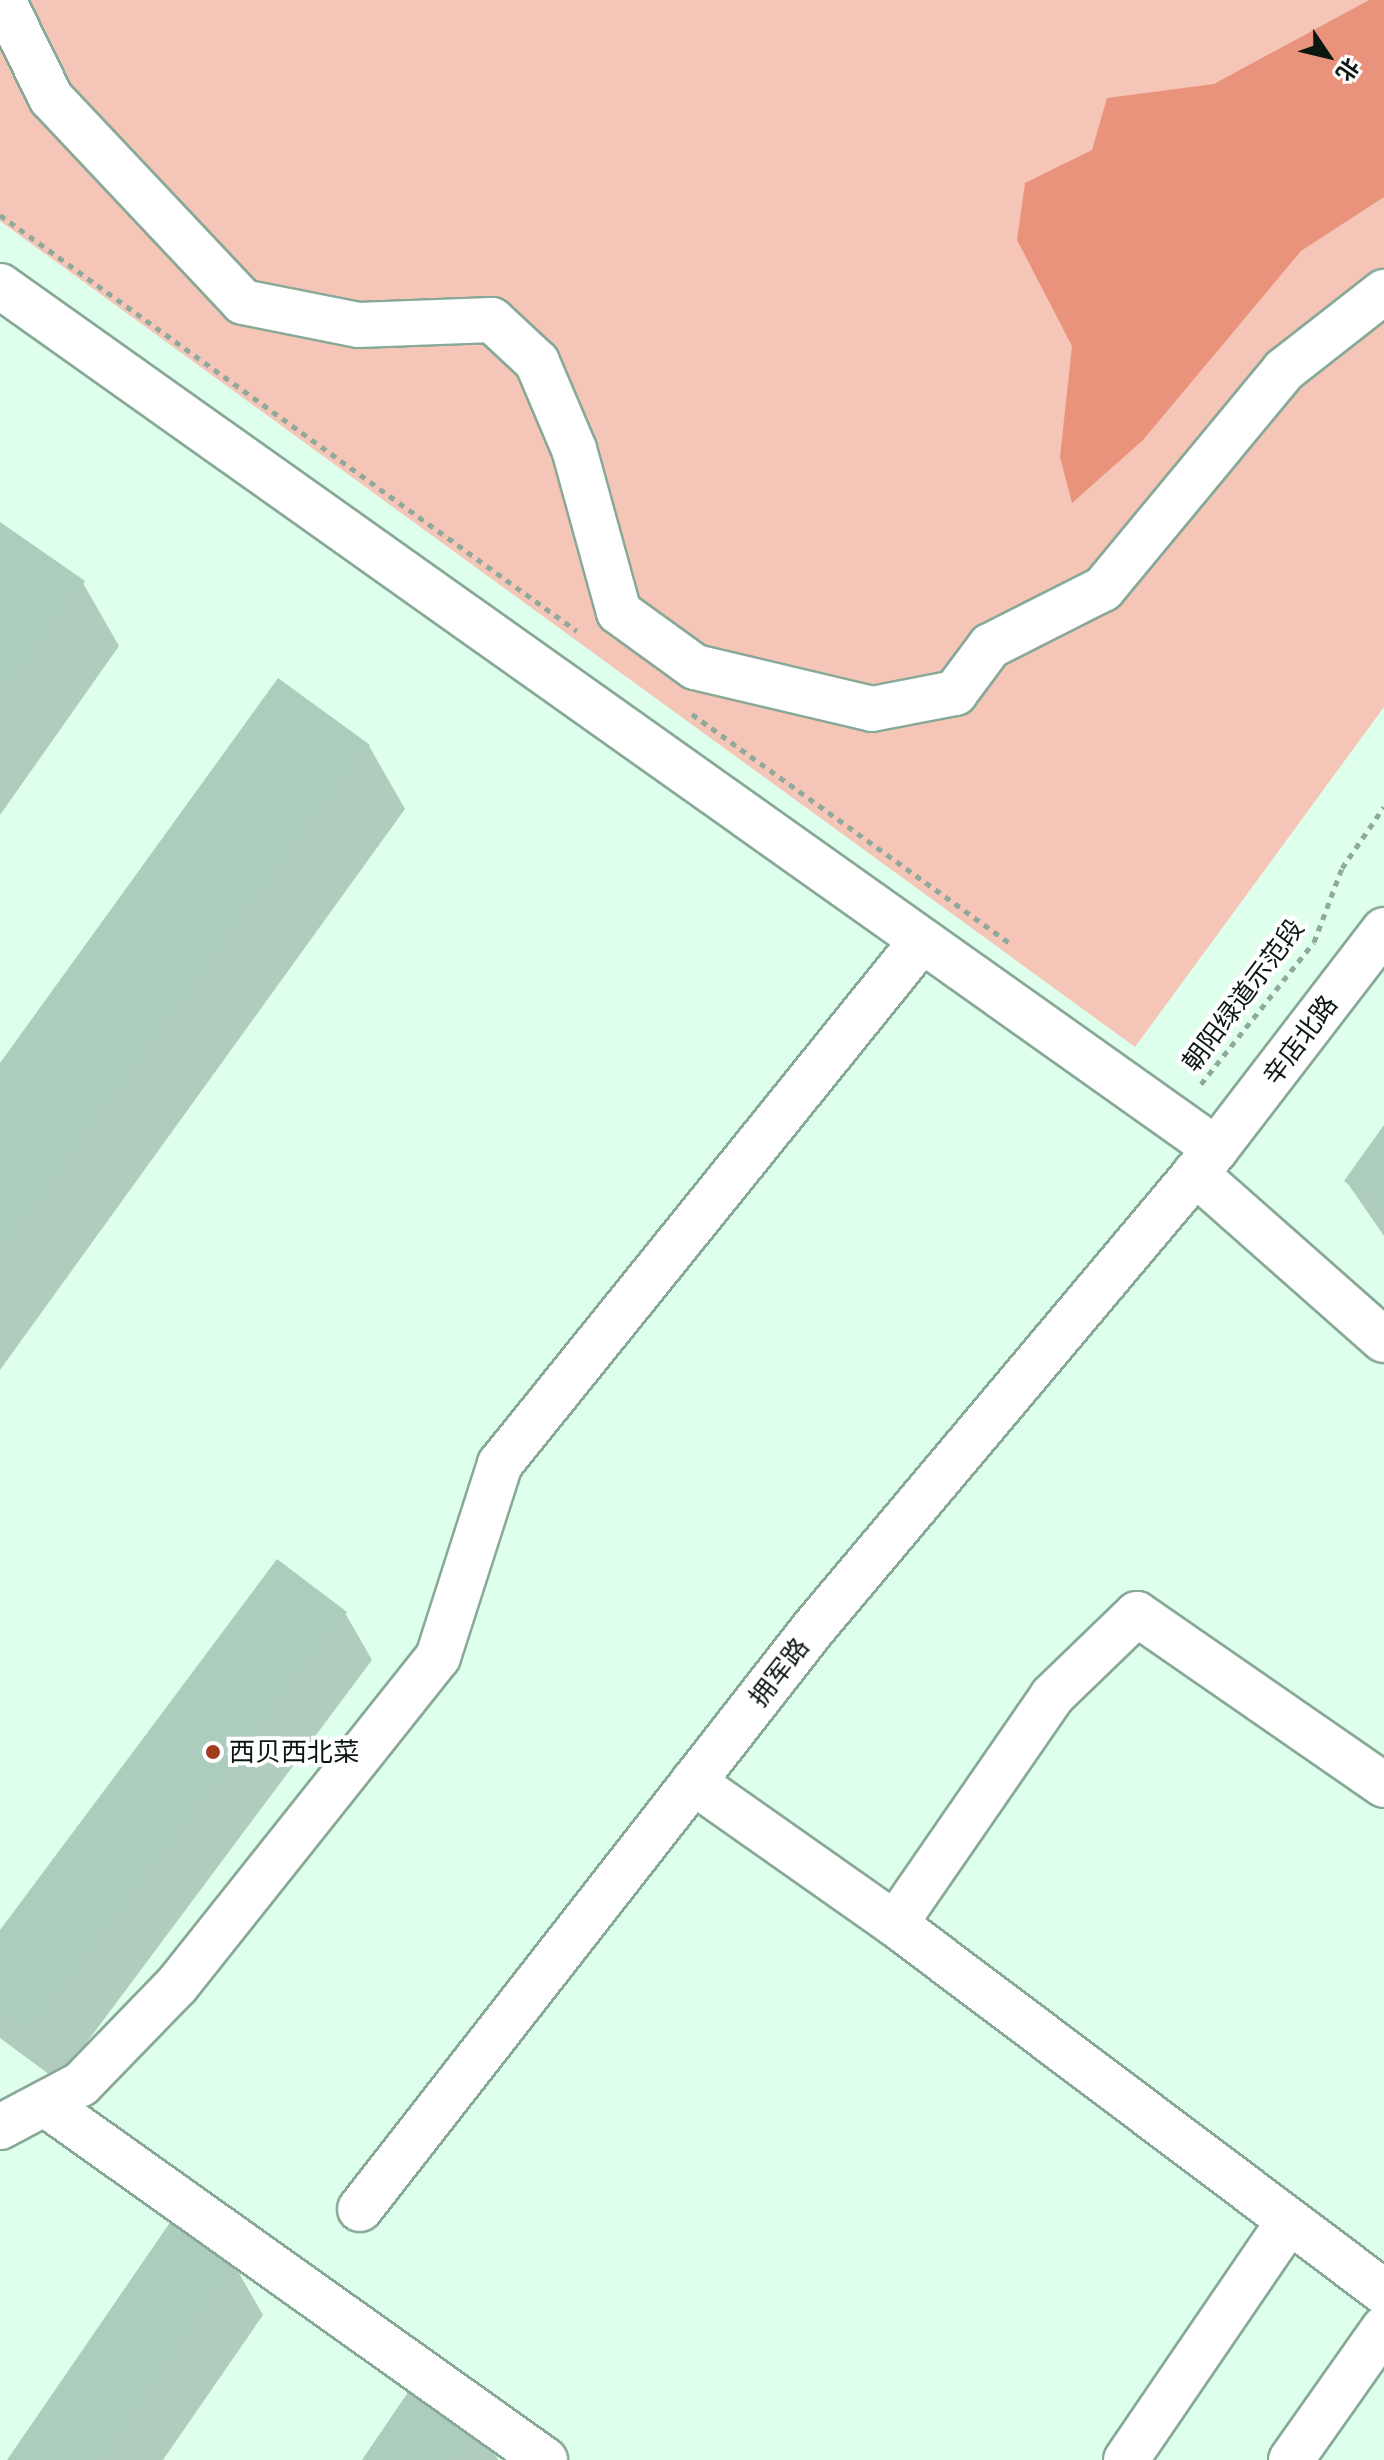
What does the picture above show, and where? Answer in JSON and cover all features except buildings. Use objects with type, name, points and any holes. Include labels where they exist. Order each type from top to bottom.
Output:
[{"type":"street","points":[[3,0],[51,98],[243,302],[358,325],[492,320],[537,362],[574,449],[619,612],[695,667],[872,709],[955,693],[990,646],[1103,589],[1284,370],[1384,292]]},
{"type":"street","points":[[5,301],[1173,1120],[1205,1161],[1384,1340]]},
{"type":"street","name":"辛店北路","points":[[1205,1161],[1384,930]]},
{"type":"street","points":[[0,2127],[81,2084],[177,1985],[438,1657],[500,1464],[919,944]]},
{"type":"street","name":"拥军路","points":[[360,2209],[693,1782],[1205,1161]]},
{"type":"street","points":[[895,1924],[1052,1696],[1137,1614],[1384,1785]]},
{"type":"street","points":[[693,1782],[895,1924],[1287,2224],[1384,2292]]},
{"type":"street","points":[[45,2104],[545,2460]]},
{"type":"street","points":[[1126,2460],[1287,2224]]},
{"type":"street","points":[[1291,2460],[1384,2328]]},
{"type":"path","name":"朝阳绿道示范段","points":[[1173,1120],[1314,942],[1342,868],[1384,807]]},
{"type":"shaded area","points":[[0,0],[1384,0],[1384,707],[1135,1047],[0,221]]},
{"type":"shaded area","points":[[1369,0],[1384,0],[1384,197],[1301,251],[1143,440],[1072,503],[1060,457],[1072,346],[1017,240],[1025,183],[1092,150],[1107,98],[1214,84]]},
{"type":"place","name":"西贝西北菜","points":[[213,1752]]}]
